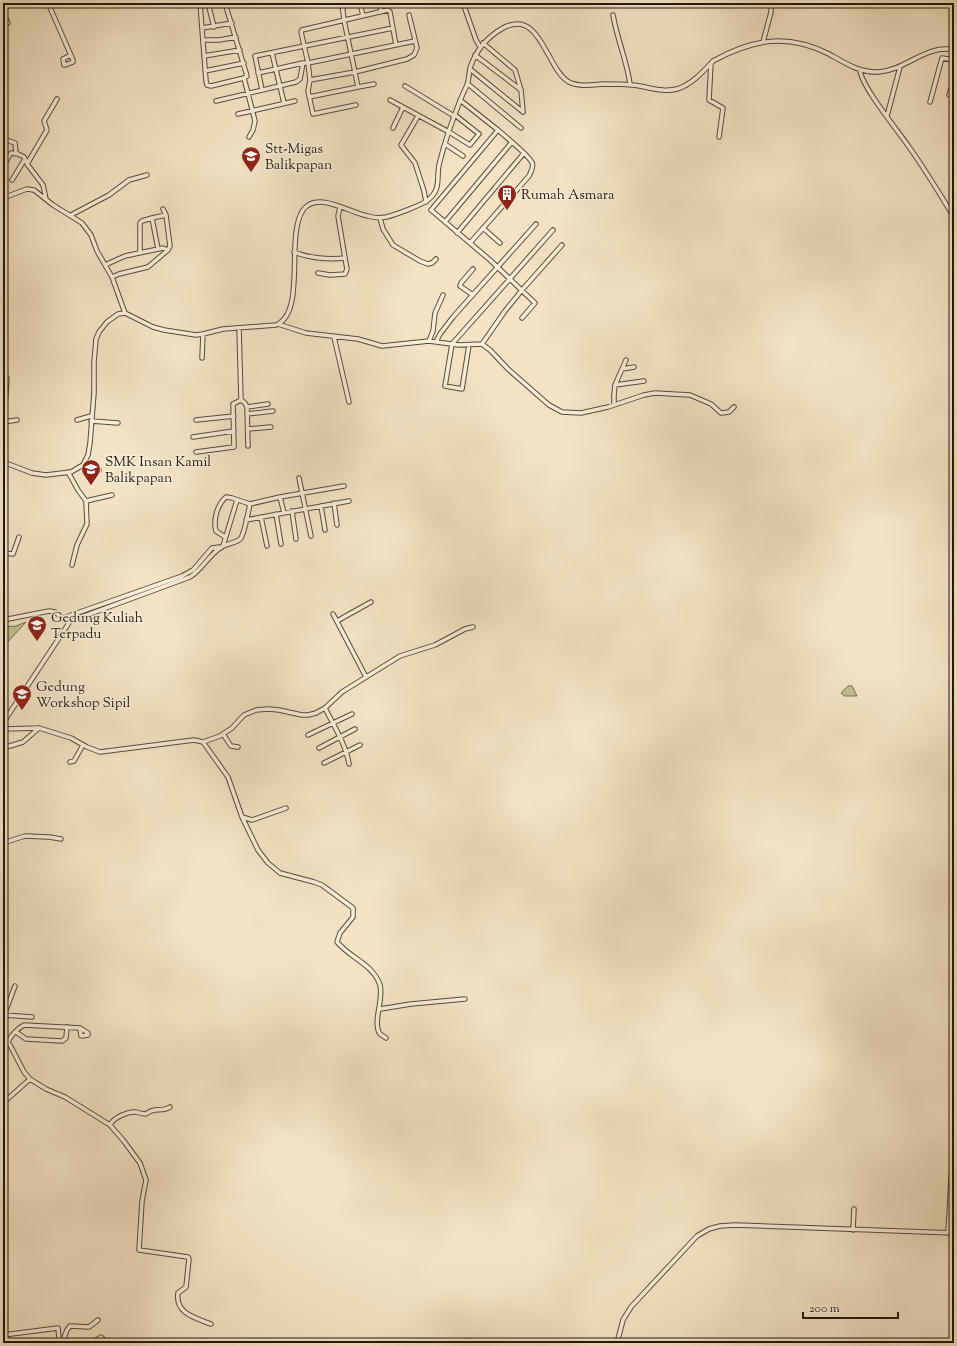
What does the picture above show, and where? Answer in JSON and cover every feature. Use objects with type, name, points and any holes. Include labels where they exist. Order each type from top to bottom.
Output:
[{"type":"street","points":[[48,3],[71,55]]},
{"type":"street","points":[[200,3],[204,40],[206,84],[209,86],[244,78]]},
{"type":"street","points":[[208,3],[214,27]]},
{"type":"street","points":[[225,3],[247,76],[244,78],[255,124],[254,130],[249,137]]},
{"type":"street","points":[[339,3],[343,9]]},
{"type":"street","points":[[342,3],[347,37],[358,87]]},
{"type":"street","points":[[360,3],[363,16]]},
{"type":"street","points":[[380,3],[381,12]]},
{"type":"street","points":[[463,3],[476,40],[515,70],[522,90],[523,112],[470,69]]},
{"type":"street","points":[[763,42],[771,12],[771,3]]},
{"type":"street","points":[[356,105],[314,114],[312,111],[308,89],[310,80],[308,63],[301,33],[302,30],[390,11],[396,45]]},
{"type":"street","points":[[3,13],[8,24]]},
{"type":"street","points":[[310,80],[355,72],[412,57],[417,48],[409,15]]},
{"type":"street","points":[[613,15],[628,68],[630,84]]},
{"type":"street","points":[[202,28],[232,23]]},
{"type":"street","points":[[278,324],[284,320],[287,315],[291,301],[294,280],[294,252],[298,221],[306,207],[319,201],[330,203],[360,214],[380,218],[426,202],[430,199],[437,188],[438,166],[454,115],[468,84],[470,69],[475,55],[490,36],[505,27],[516,25],[525,26],[531,30],[538,37],[557,71],[567,81],[580,85],[630,84],[665,90],[679,88],[691,81],[718,59],[742,48],[763,42],[784,41],[804,44],[860,70],[880,72],[900,67],[928,53],[942,50],[954,50]]},
{"type":"street","points":[[262,90],[255,57],[393,28]]},
{"type":"street","points":[[204,40],[218,40],[236,37]]},
{"type":"street","points":[[258,73],[415,41]]},
{"type":"street","points":[[204,56],[240,50]]},
{"type":"street","points":[[272,53],[284,103]]},
{"type":"street","points":[[475,55],[522,90]]},
{"type":"street","points":[[930,102],[942,58],[954,60]]},
{"type":"street","points":[[205,71],[244,63]]},
{"type":"street","points":[[216,102],[298,81],[303,64]]},
{"type":"street","points":[[711,64],[709,100],[712,103],[722,106],[723,108],[719,136]]},
{"type":"street","points":[[887,116],[900,67]]},
{"type":"street","points":[[860,70],[863,79],[909,146],[954,217]]},
{"type":"street","points":[[949,95],[954,79]]},
{"type":"street","points":[[310,97],[374,84]]},
{"type":"street","points":[[468,84],[521,128]]},
{"type":"street","points":[[390,100],[470,145],[479,134],[454,115],[405,86]]},
{"type":"street","points":[[12,180],[26,162],[46,130],[44,121],[57,99]]},
{"type":"street","points":[[460,100],[524,153],[532,162],[533,167],[529,176],[470,243]]},
{"type":"street","points":[[238,114],[295,101]]},
{"type":"street","points":[[393,128],[403,107]]},
{"type":"street","points":[[418,116],[401,145],[415,163],[426,202]]},
{"type":"street","points":[[498,130],[431,210],[498,267],[535,303],[522,318]]},
{"type":"street","points":[[3,139],[15,143],[15,151],[26,162],[43,185],[46,199]]},
{"type":"street","points":[[445,222],[512,142]]},
{"type":"street","points":[[445,144],[463,156]]},
{"type":"street","points":[[3,166],[11,153],[18,154]]},
{"type":"street","points":[[457,232],[524,153]]},
{"type":"street","points":[[71,215],[108,195],[129,180],[147,175]]},
{"type":"street","points":[[3,198],[29,189],[36,191],[87,228],[118,290],[124,313]]},
{"type":"street","points":[[318,273],[330,275],[345,274],[347,269],[338,216],[340,207]]},
{"type":"street","points":[[112,277],[148,267],[168,250],[170,246],[166,215],[163,209]]},
{"type":"street","points":[[140,253],[140,223],[142,220],[166,215]]},
{"type":"street","points":[[152,218],[158,249]]},
{"type":"street","points":[[380,218],[383,229],[393,245],[425,263],[432,263],[436,259]]},
{"type":"street","points":[[436,342],[446,325],[536,224]]},
{"type":"street","points":[[483,228],[500,243]]},
{"type":"street","points":[[469,345],[462,389],[445,386],[452,344],[553,230]]},
{"type":"street","points":[[482,344],[505,311],[562,245]]},
{"type":"street","points":[[105,265],[125,256],[165,248],[168,250]]},
{"type":"street","points":[[294,252],[302,255],[322,258],[345,258]]},
{"type":"street","points":[[473,269],[460,286],[473,295]]},
{"type":"street","points":[[429,341],[433,331],[435,313],[443,295]]},
{"type":"street","points":[[3,462],[38,474],[51,475],[68,472],[83,465],[89,450],[94,393],[95,348],[98,335],[111,318],[118,314],[124,313],[153,327],[189,334],[203,334],[217,330],[278,324],[306,333],[358,339],[386,346],[429,341],[469,345],[482,344],[548,405],[558,411],[570,413],[581,413],[614,406],[644,394],[655,393],[690,395],[710,404],[722,413],[729,412],[734,407]]},
{"type":"street","points":[[239,328],[241,400],[247,407],[248,446]]},
{"type":"street","points":[[202,358],[203,334]]},
{"type":"street","points":[[334,337],[348,402]]},
{"type":"street","points":[[614,406],[615,385],[626,360]]},
{"type":"street","points":[[622,369],[634,367]]},
{"type":"street","points":[[3,375],[7,378],[3,422],[17,420]]},
{"type":"street","points":[[615,385],[644,381]]},
{"type":"street","points":[[196,452],[234,447],[234,404],[241,400]]},
{"type":"street","points":[[247,407],[268,404]]},
{"type":"street","points":[[247,414],[273,411]]},
{"type":"street","points":[[78,420],[91,416]]},
{"type":"street","points":[[196,420],[234,416]]},
{"type":"street","points":[[91,421],[118,423]]},
{"type":"street","points":[[248,430],[271,427]]},
{"type":"street","points":[[194,437],[234,431]]},
{"type":"street","points":[[83,465],[99,470]]},
{"type":"street","points":[[68,472],[78,490],[86,500],[87,524],[77,545],[72,565]]},
{"type":"street","points":[[299,478],[311,536]]},
{"type":"street","points":[[225,537],[218,532],[215,527],[218,509],[221,502],[226,497],[250,504],[344,486]]},
{"type":"street","points":[[86,500],[112,495]]},
{"type":"street","points":[[280,498],[284,513]]},
{"type":"street","points":[[222,547],[237,500]]},
{"type":"street","points":[[246,520],[349,501]]},
{"type":"street","points":[[334,503],[337,525]]},
{"type":"street","points":[[68,622],[190,577],[214,552],[241,538],[250,504]]},
{"type":"street","points":[[321,506],[325,530]]},
{"type":"street","points":[[292,511],[296,539]]},
{"type":"street","points":[[276,514],[282,544]]},
{"type":"street","points":[[261,518],[267,546]]},
{"type":"street","points":[[3,553],[13,554],[19,537]]},
{"type":"street","points":[[63,618],[182,576],[193,570],[212,548],[222,547]]},
{"type":"street","points":[[338,621],[371,602]]},
{"type":"street","points":[[3,620],[49,611],[55,612],[68,622]]},
{"type":"street","points":[[333,614],[366,676]]},
{"type":"street","points":[[3,723],[68,626],[68,622]]},
{"type":"street","points":[[3,729],[39,728],[70,738],[95,751],[105,752],[194,740],[203,742],[215,739],[224,734],[244,715],[256,710],[268,709],[308,715],[325,708],[342,692],[400,656],[435,645],[465,629],[473,627]]},
{"type":"street","points":[[325,708],[340,737],[346,751],[349,764]]},
{"type":"street","points":[[308,735],[352,714]]},
{"type":"street","points":[[3,748],[23,742],[32,736],[39,728]]},
{"type":"street","points":[[319,748],[355,729]]},
{"type":"street","points":[[224,734],[231,746],[238,747]]},
{"type":"street","points":[[203,742],[228,777],[242,817],[258,850],[274,868],[286,876],[302,878],[322,885],[353,908],[353,916],[340,933],[338,942],[348,953],[369,967],[373,972],[380,987],[380,1009],[377,1022],[378,1032],[386,1038]]},
{"type":"street","points":[[70,762],[74,761],[83,745]]},
{"type":"street","points":[[324,763],[360,745]]},
{"type":"street","points":[[242,817],[252,820],[286,808]]},
{"type":"street","points":[[3,843],[26,836],[62,839]]},
{"type":"street","points":[[15,986],[3,1017],[32,1017]]},
{"type":"street","points":[[380,1009],[411,1004],[465,999]]},
{"type":"street","points":[[8,1043],[16,1032],[24,1025],[80,1028]]},
{"type":"street","points":[[16,1032],[26,1039],[62,1041],[66,1038],[67,1028]]},
{"type":"street","points":[[3,1038],[17,1056],[24,1072],[30,1079],[46,1089],[65,1097],[110,1125],[133,1153],[142,1167],[146,1180],[142,1201],[140,1250],[189,1259],[186,1287],[178,1293],[179,1303],[184,1312],[211,1324]]},
{"type":"street","points":[[3,1103],[30,1079]]},
{"type":"street","points":[[110,1125],[111,1121],[130,1113],[136,1112],[146,1114],[151,1110],[164,1110],[170,1107]]},
{"type":"street","points":[[948,1233],[954,1128]]},
{"type":"street","points":[[853,1230],[854,1209]]},
{"type":"street","points":[[617,1343],[623,1320],[631,1307],[697,1236],[708,1229],[720,1226],[747,1225],[954,1233]]},
{"type":"street","points":[[62,1343],[70,1326],[89,1327],[98,1320]]},
{"type":"street","points":[[3,1336],[58,1328],[58,1343]]},
{"type":"street","points":[[90,1343],[101,1337],[107,1343]]},
{"type":"green space","points":[[26,622],[3,647],[3,627],[16,626]]},
{"type":"green space","points":[[848,686],[852,686],[857,696],[845,696],[841,693]]},
{"type":"place","name":"Stt-Migas Balikpapan","points":[[251,173]]},
{"type":"place","name":"Rumah Asmara","points":[[507,211]]},
{"type":"place","name":"SMK Insan Kamil Balikpapan","points":[[91,486]]},
{"type":"place","name":"Gedung Kuliah Terpadu","points":[[37,642]]},
{"type":"place","name":"Gedung Workshop Sipil","points":[[22,711]]}]
